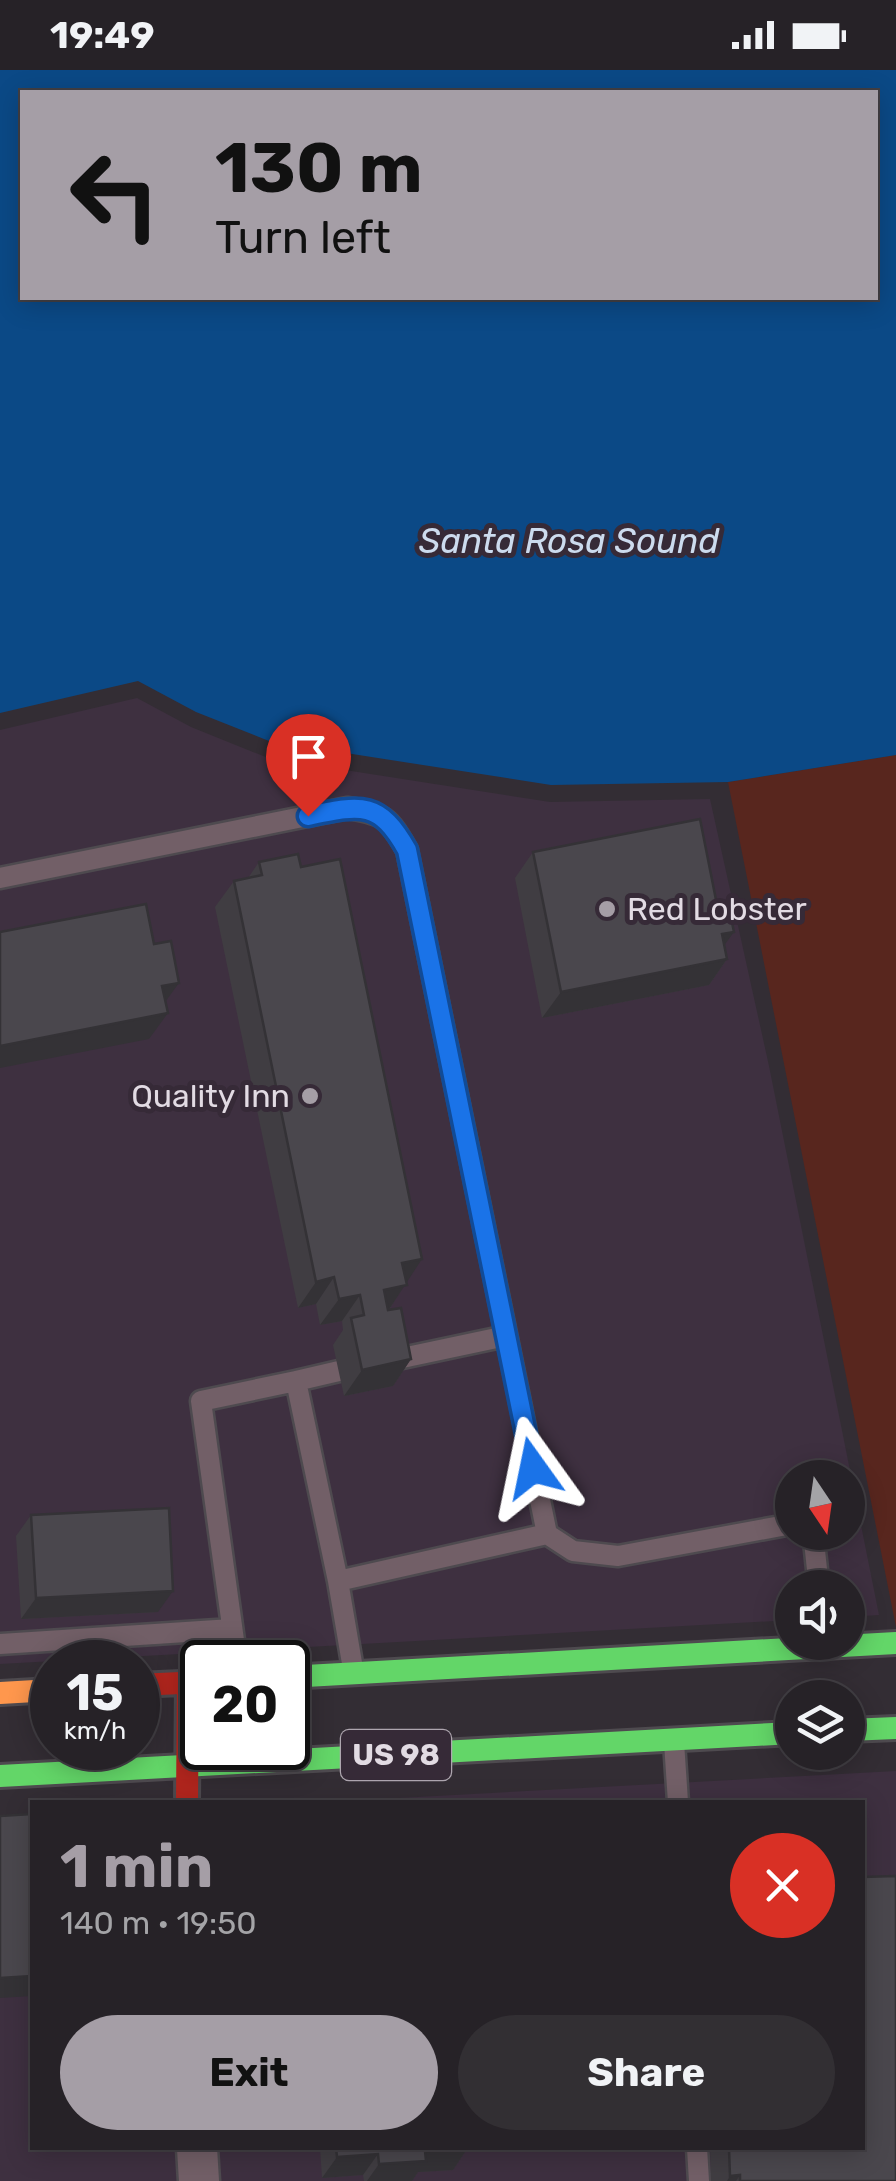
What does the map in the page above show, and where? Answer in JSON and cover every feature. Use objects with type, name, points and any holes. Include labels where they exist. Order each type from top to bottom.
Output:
[{"type":"main road","points":[[865,1644],[896,1643]]},
{"type":"main road","points":[[310,1676],[775,1648]]},
{"type":"main road","points":[[0,1693],[30,1691]]},
{"type":"main road","points":[[865,1729],[896,1728]]},
{"type":"main road","name":"US 98","points":[[310,1759],[775,1735]]},
{"type":"main road","name":"US 98","points":[[0,1776],[180,1766]]},
{"type":"main road","points":[[187,1770],[187,1800]]},
{"type":"street","points":[[197,2150],[199,2181]]},
{"type":"lane","points":[[0,878],[347,808],[374,812],[392,823],[407,850],[547,1534],[573,1551],[618,1556],[775,1527]]},
{"type":"lane","points":[[388,1361],[506,1336]]},
{"type":"lane","points":[[234,1640],[201,1402],[338,1372]]},
{"type":"lane","points":[[296,1381],[354,1673]]},
{"type":"lane","points":[[338,1581],[547,1534]]},
{"type":"lane","points":[[0,1644],[232,1630]]},
{"type":"lane","points":[[674,1740],[678,1800]]},
{"type":"lane","points":[[697,2150],[699,2181]]},
{"type":"shaded area","points":[[137,698],[191,727],[268,758],[550,802],[710,799],[769,1066],[848,1460],[775,1460],[775,1550],[865,1550],[865,1545],[879,1615],[865,1616],[865,1570],[775,1570],[775,1621],[310,1647],[310,1640],[180,1640],[180,1654],[160,1655],[160,1640],[30,1640],[30,1662],[0,1664],[0,730]]},
{"type":"shaded area","points":[[896,755],[896,1627],[865,1460],[728,782]]},
{"type":"shaded area","points":[[896,1771],[896,2181],[216,2181],[214,2150],[865,2150],[865,1800],[362,1800]]},
{"type":"shaded area","points":[[30,1819],[30,2150],[180,2150],[181,2181],[0,2181],[0,1820]]},
{"type":"water","name":"Santa Rosa Sound","points":[[0,70],[896,70],[896,755],[728,782],[551,785],[269,741],[196,712],[138,681],[0,713]]},
{"type":"building","name":"Red Lobster","points":[[700,819],[719,915],[730,913],[734,932],[722,934],[727,959],[561,992],[533,852]]},
{"type":"building","name":"Quality Inn","points":[[298,854],[301,867],[340,859],[422,1259],[402,1263],[407,1285],[384,1290],[388,1310],[401,1308],[411,1359],[362,1370],[351,1318],[364,1315],[360,1295],[339,1299],[334,1277],[316,1282],[234,881],[262,875],[259,862]]},
{"type":"building","points":[[146,904],[154,944],[171,941],[179,983],[162,986],[168,1013],[0,1046],[0,932]]},
{"type":"building","points":[[169,1508],[173,1591],[36,1598],[31,1515]]},
{"type":"building","points":[[30,1814],[30,1976],[0,1978],[0,1816]]},
{"type":"building","points":[[896,1876],[896,2181],[740,2181],[740,2175],[730,2176],[729,2150],[865,2150],[865,1877]]},
{"type":"building","points":[[336,2150],[446,2150],[425,2151],[426,2161],[379,2164],[378,2154],[337,2157]]},
{"type":"traffic: fast","points":[[310,1676],[896,1643]]},
{"type":"traffic: fast","points":[[865,1729],[896,1728]]},
{"type":"traffic: fast","points":[[0,1776],[775,1734]]},
{"type":"traffic: slow","points":[[0,1693],[30,1691]]},
{"type":"traffic: jam","points":[[160,1684],[180,1683]]},
{"type":"traffic: jam","points":[[187,1770],[187,1800]]},
{"type":"place","name":"Red Lobster","points":[[607,909]]},
{"type":"place","name":"Quality Inn","points":[[310,1096]]},
{"type":"route","points":[[308,816],[347,808],[374,812],[392,823],[407,850],[533,1468]]}]
